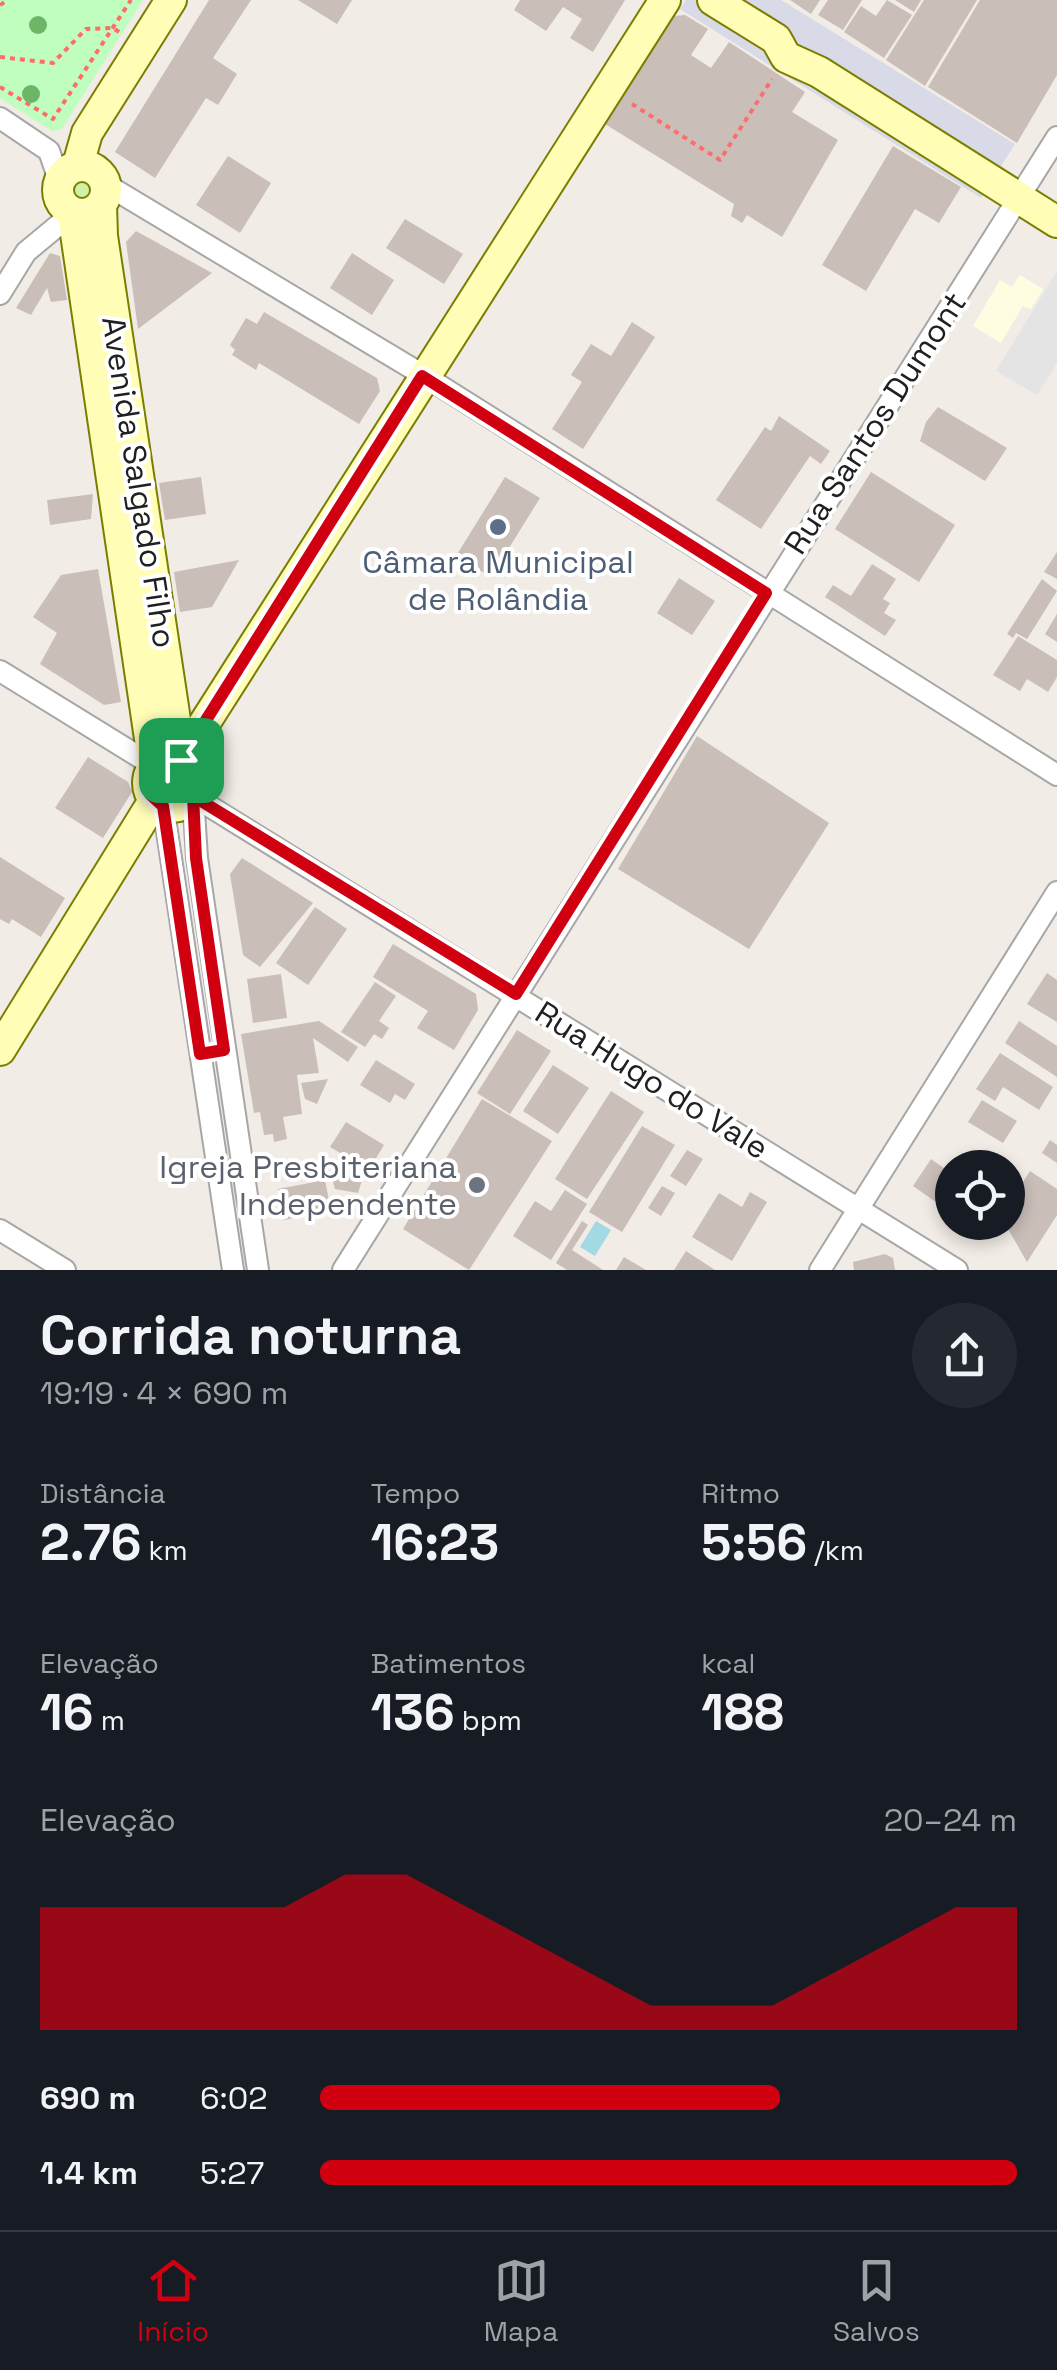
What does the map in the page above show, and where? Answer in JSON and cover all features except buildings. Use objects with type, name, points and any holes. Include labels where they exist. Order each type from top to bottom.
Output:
[{"type":"street","points":[[69,172],[87,133],[170,0]]},
{"type":"street","points":[[232,1270],[159,802],[148,782],[168,763],[665,0]]},
{"type":"street","points":[[713,0],[776,40],[786,57],[819,72],[1023,192],[1057,222]]},
{"type":"street","points":[[0,118],[49,151],[69,172],[100,173],[94,201],[26,252],[0,294]]},
{"type":"street","name":"Rua Santos Dumont","points":[[342,1270],[1057,136]]},
{"type":"street","name":"Avenida Salgado Filho","points":[[69,172],[62,204],[94,201],[102,236],[168,763]]},
{"type":"street","points":[[1023,192],[1057,204]]},
{"type":"street","points":[[94,201],[422,376],[1057,775]]},
{"type":"street","points":[[0,670],[168,763],[194,770],[196,858],[258,1270]]},
{"type":"street","points":[[159,802],[183,804],[193,796]]},
{"type":"street","name":"Rua Hugo do Vale","points":[[193,796],[957,1270]]},
{"type":"street","points":[[0,1050],[159,802]]},
{"type":"street","points":[[820,1270],[1057,892]]},
{"type":"street","points":[[200,1054],[224,1050]]},
{"type":"street","points":[[0,1230],[65,1270]]},
{"type":"path","points":[[0,6],[8,0]]},
{"type":"path","points":[[0,86],[53,119],[132,0]]},
{"type":"path","points":[[0,57],[54,62],[86,28],[113,28],[140,47]]},
{"type":"path","points":[[607,88],[720,160],[786,57]]},
{"type":"shaded area","points":[[686,0],[781,0],[1015,144],[981,198],[680,9]]},
{"type":"shaded area","points":[[1057,271],[1057,363],[1037,395],[996,371]]},
{"type":"shaded area","points":[[1020,275],[1043,289],[1031,309],[1023,306],[1001,343],[973,326],[1000,280],[1012,287]]},
{"type":"green space","points":[[0,0],[143,0],[62,129],[52,131],[0,98]]},
{"type":"green space","points":[[82,176],[94,188],[82,200],[70,188]]},
{"type":"green space","points":[[164,766],[180,769],[186,793],[182,801],[173,803],[166,799],[160,775]]},
{"type":"water","points":[[596,1221],[611,1230],[595,1256],[580,1247]]},
{"type":"place","name":"Câmara Municipal de Rolândia","points":[[498,527]]},
{"type":"place","name":"Igreja Presbiteriana Independente","points":[[477,1185]]},
{"type":"route","points":[[422,376],[766,593],[516,994],[193,796],[196,858],[224,1050],[200,1054],[163,806],[150,794],[148,782],[151,771],[160,762],[181,760],[422,376]]}]
